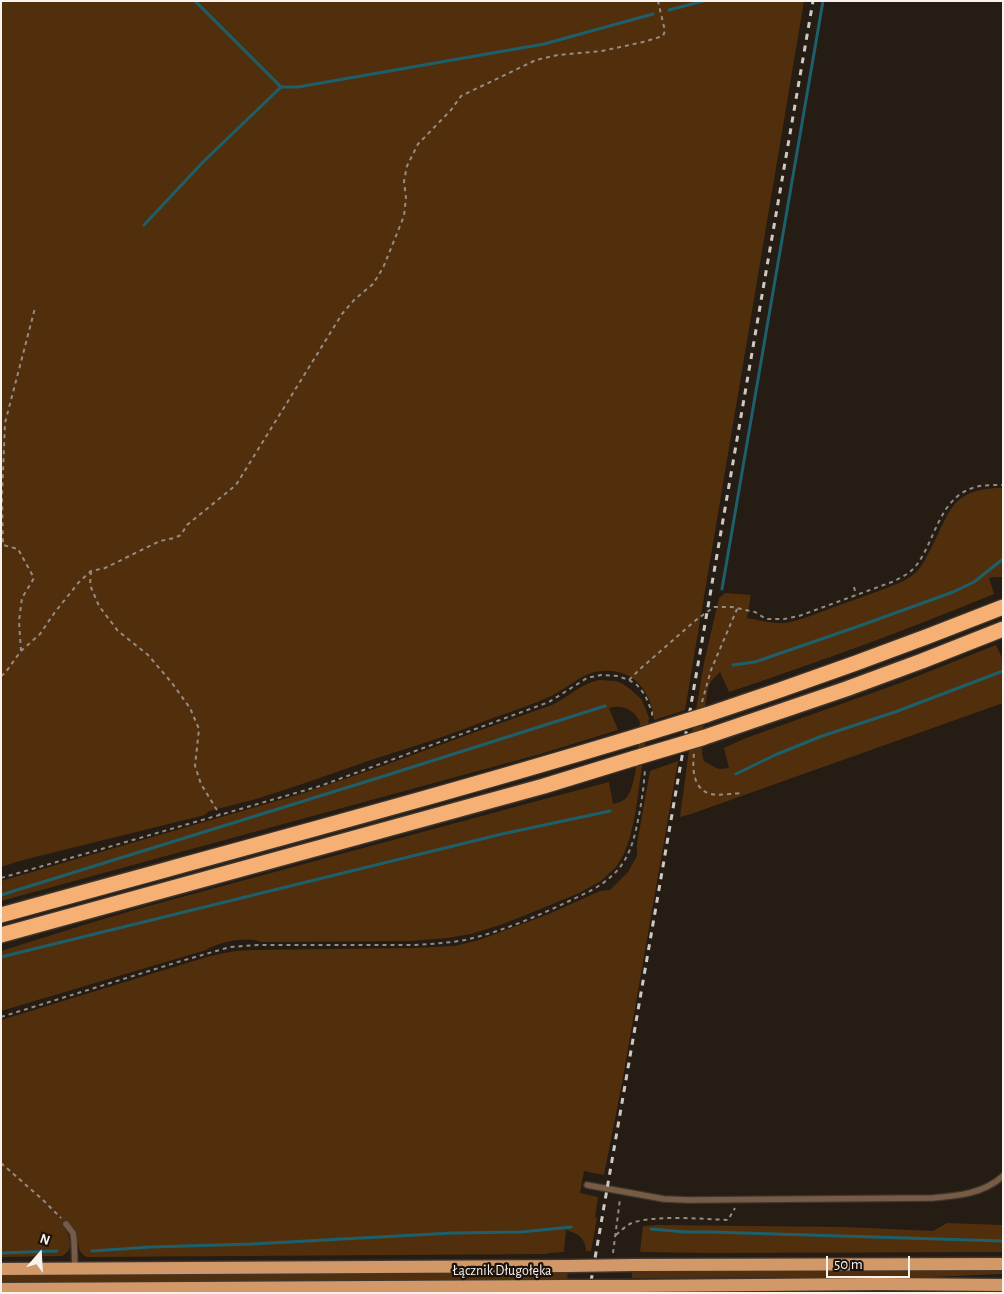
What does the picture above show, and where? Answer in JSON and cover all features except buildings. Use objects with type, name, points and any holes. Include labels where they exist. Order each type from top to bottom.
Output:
[{"type":"highway","points":[[1,914],[424,798],[638,736],[837,671],[1003,607]]},
{"type":"highway","points":[[1,935],[544,786],[702,738],[846,689],[1003,629]]},
{"type":"main road","name":"Łącznik Długołęka","points":[[1,1269],[1003,1264]]},
{"type":"main road","name":"Łącznik Długołęka","points":[[1,1289],[869,1284],[1003,1285]]},
{"type":"lane","points":[[587,1185],[664,1199],[689,1200],[932,1198],[972,1193],[988,1186],[1003,1176]]},
{"type":"lane","points":[[66,1224],[73,1234],[75,1268]]},
{"type":"path","points":[[1,676],[6,673],[21,651],[40,634],[79,582],[91,571],[105,568],[160,541],[181,535],[188,525],[236,485],[342,314],[372,284],[383,268],[404,216],[406,198],[404,181],[407,166],[418,144],[451,110],[461,96],[536,60],[558,55],[602,51],[663,36],[665,31],[658,1]]},
{"type":"path","points":[[21,651],[19,621],[22,598],[34,578],[18,549],[3,545],[2,488],[6,423],[35,308]]},
{"type":"path","points":[[629,680],[696,620],[714,607],[737,608],[755,612],[766,618],[784,619],[799,616],[904,576],[914,567],[927,547],[946,508],[953,499],[979,486],[1003,485]]},
{"type":"path","points":[[91,571],[90,585],[99,606],[118,631],[148,655],[190,708],[199,729],[195,766],[201,784],[220,815]]},
{"type":"path","points":[[854,587],[856,595]]},
{"type":"path","points":[[1,1163],[43,1200],[66,1224]]},
{"type":"path","points":[[621,1192],[616,1235],[625,1226],[634,1222],[659,1218],[728,1220],[739,1200]]},
{"type":"shaded area","points":[[1,1],[804,1],[685,710],[654,720],[645,691],[632,678],[614,671],[596,672],[583,676],[553,695],[531,704],[448,735],[285,790],[209,811],[205,815],[1,867]]},
{"type":"shaded area","points":[[1003,488],[1003,577],[989,578],[994,594],[863,645],[729,692],[720,672],[711,681],[708,688],[704,713],[702,754],[704,761],[716,768],[729,768],[724,748],[746,738],[900,683],[996,645],[1003,660],[1003,703],[680,817],[704,663],[719,598],[725,593],[751,595],[747,618],[785,623],[806,618],[887,588],[908,579],[918,570],[935,542],[946,517],[960,499],[985,489]]},
{"type":"shaded area","points":[[599,680],[616,681],[630,689],[642,700],[649,718],[630,837],[624,854],[616,867],[601,881],[579,893],[538,910],[471,934],[411,941],[233,941],[1,1011],[1,951],[145,907],[609,782],[613,804],[623,801],[631,790],[633,781],[637,761],[640,722],[631,711],[614,707],[609,708],[618,730],[540,754],[1,901],[1,881],[304,793],[552,705],[586,684]]},
{"type":"shaded area","points":[[678,761],[622,1083],[604,1175],[584,1171],[580,1193],[598,1197],[595,1217],[597,1218],[591,1251],[586,1251],[583,1239],[566,1230],[564,1252],[548,1254],[87,1257],[80,1252],[76,1234],[69,1223],[64,1227],[68,1234],[70,1247],[62,1256],[1,1257],[1,1020],[210,956],[235,951],[455,946],[479,940],[549,914],[600,891],[610,890],[628,872],[637,856],[637,844],[650,771]]},
{"type":"shaded area","points":[[947,1223],[1003,1225],[1003,1252],[640,1252],[643,1226],[845,1227],[933,1231]]},
{"type":"shaded area","points":[[1003,1270],[1003,1274],[931,1277],[632,1278],[632,1272]]},
{"type":"shaded area","points":[[568,1272],[567,1280],[1,1283],[1,1275]]},
{"type":"waterway","points":[[195,1],[281,87],[298,87],[544,44],[653,14]]},
{"type":"waterway","points":[[669,10],[703,1]]},
{"type":"waterway","points":[[722,589],[823,1]]},
{"type":"waterway","points":[[144,225],[203,162],[281,87]]},
{"type":"waterway","points":[[733,665],[755,662],[953,592],[974,582],[1003,559]]},
{"type":"waterway","points":[[736,774],[775,755],[822,736],[895,712],[1003,671]]},
{"type":"waterway","points":[[1,895],[605,706]]},
{"type":"waterway","points":[[1,957],[502,834],[610,811]]},
{"type":"waterway","points":[[92,1251],[452,1233],[521,1232],[571,1227]]},
{"type":"waterway","points":[[651,1229],[685,1232],[1003,1241]]},
{"type":"waterway","points":[[1,1253],[57,1251]]},
{"type":"railway","points":[[589,1293],[813,1]]}]
